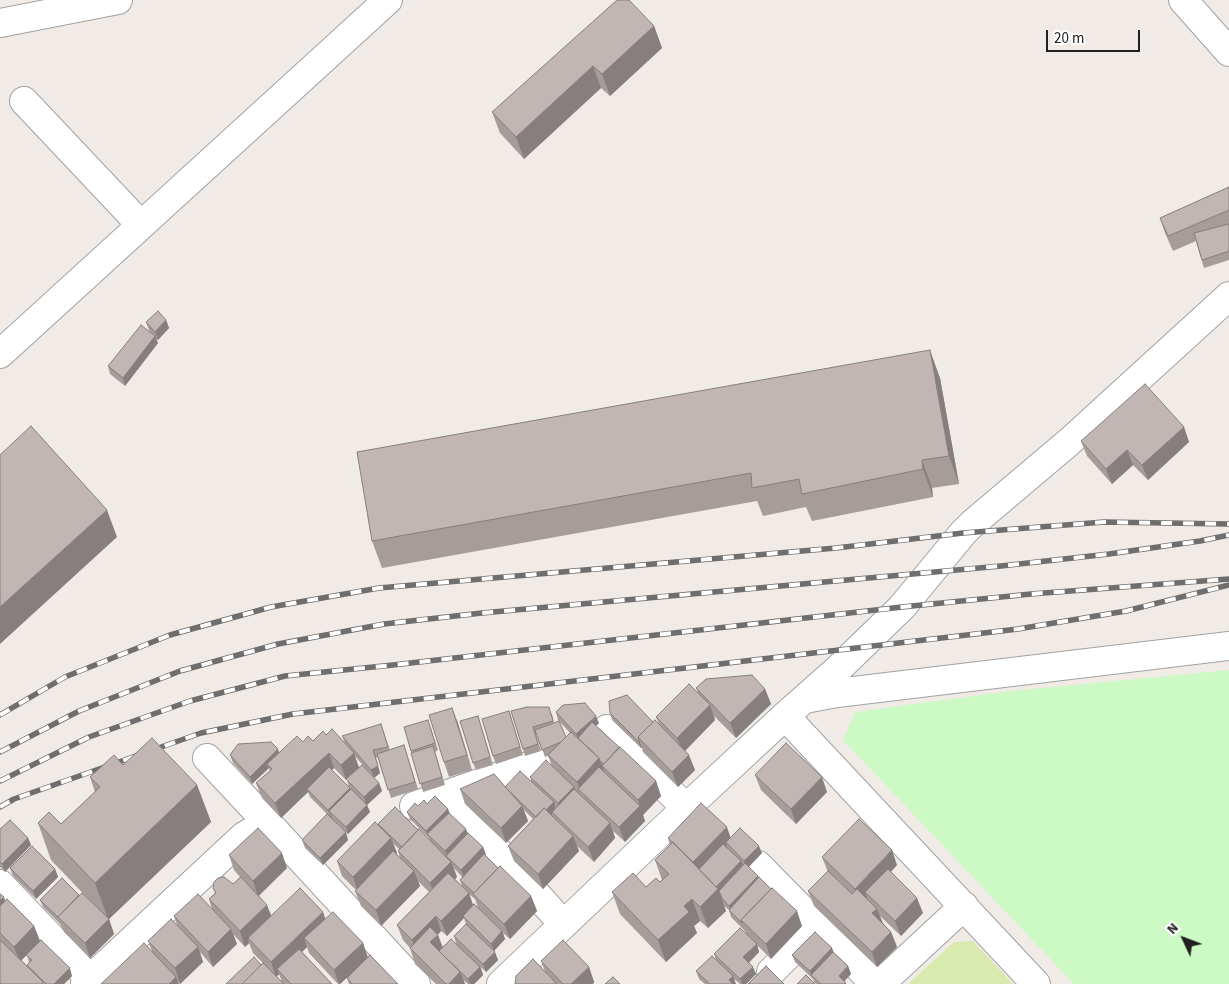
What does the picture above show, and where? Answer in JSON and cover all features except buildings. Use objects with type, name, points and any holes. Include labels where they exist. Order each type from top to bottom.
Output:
[{"type":"street","points":[[0,23],[118,0]]},
{"type":"street","points":[[5,339],[141,225],[388,0]]},
{"type":"street","points":[[1183,0],[1229,52]]},
{"type":"street","points":[[24,101],[141,225]]},
{"type":"street","points":[[501,984],[686,808],[837,670],[902,607],[972,524],[1069,442],[1229,296]]},
{"type":"street","points":[[795,707],[837,693],[1229,646]]},
{"type":"street","points":[[795,707],[964,906],[1036,984]]},
{"type":"street","points":[[607,729],[686,808]]},
{"type":"street","points":[[207,758],[416,984]]},
{"type":"street","points":[[414,806],[538,763]]},
{"type":"street","points":[[447,794],[564,924]]},
{"type":"street","points":[[0,884],[88,981],[244,836],[256,829],[264,820]]},
{"type":"street","points":[[758,865],[875,984]]},
{"type":"street","points":[[880,984],[964,906]]},
{"type":"street","points":[[770,972],[817,926]]},
{"type":"green space","points":[[1229,670],[1229,984],[1074,984],[843,740],[855,712],[1011,691]]},
{"type":"green space","points":[[973,941],[1013,984],[908,984],[954,942]]},
{"type":"railway","points":[[0,715],[65,677],[170,635],[271,607],[379,588],[836,548],[963,533],[1104,522],[1229,524]]},
{"type":"railway","points":[[0,752],[79,711],[180,671],[278,644],[384,624],[482,613],[1001,566],[1109,554],[1229,535]]},
{"type":"railway","points":[[0,781],[89,737],[190,701],[285,676],[902,607],[1031,594],[1229,579]]},
{"type":"railway","points":[[0,807],[14,799],[201,733],[293,714],[1018,629],[1126,611],[1229,585]]}]
